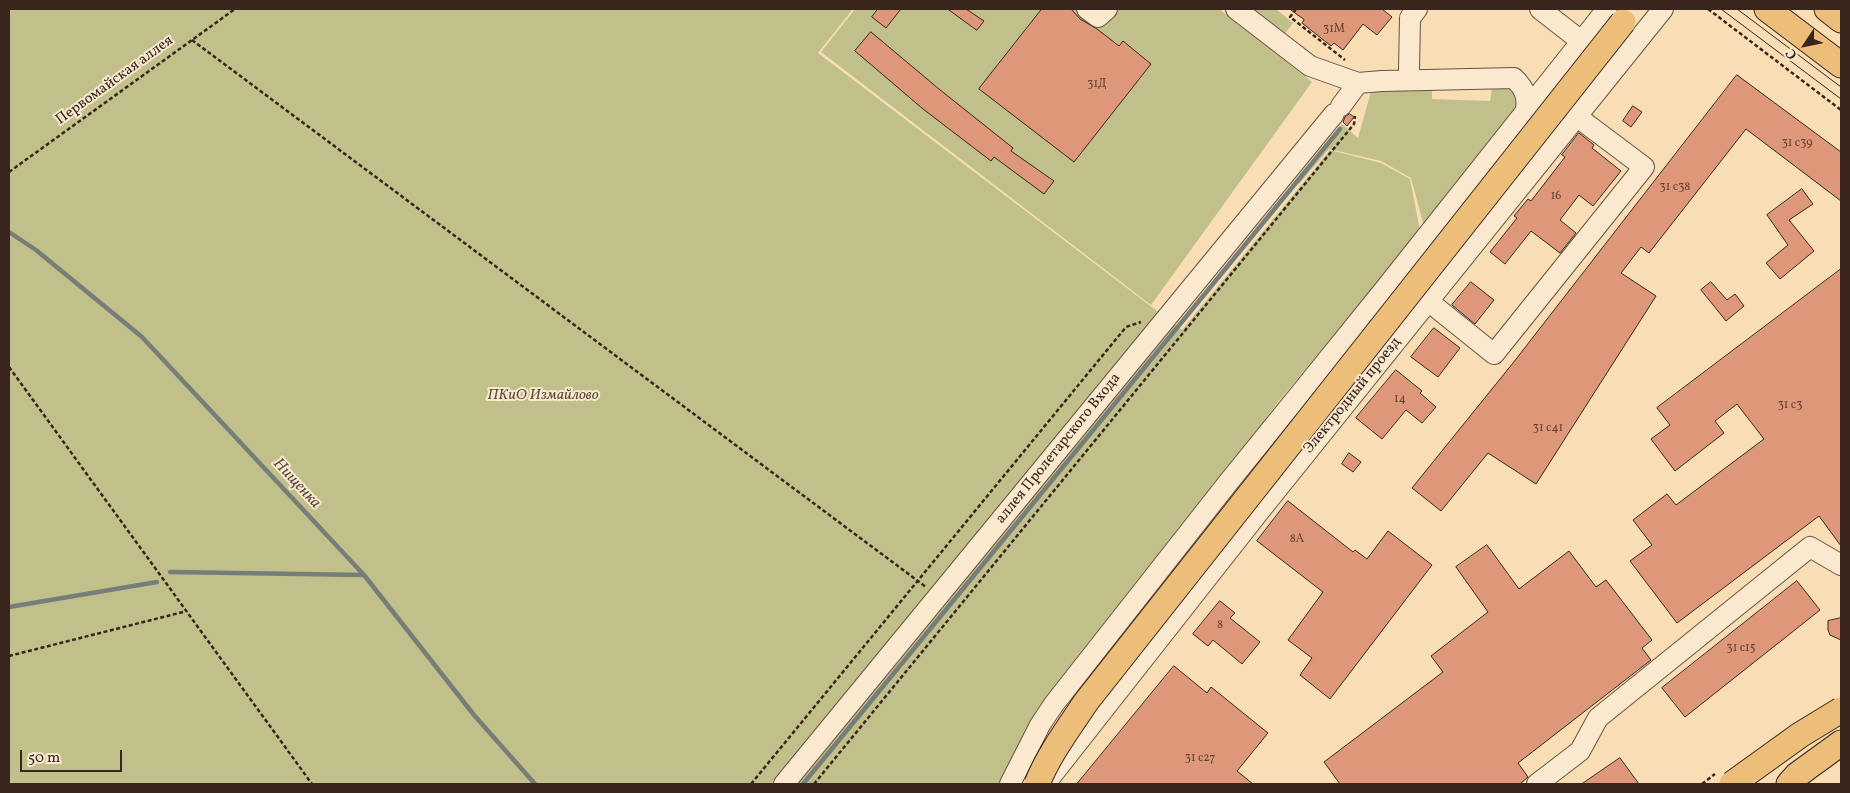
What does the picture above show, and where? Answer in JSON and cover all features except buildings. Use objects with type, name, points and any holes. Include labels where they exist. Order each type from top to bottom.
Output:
[{"type":"main road","points":[[1037,784],[1057,744],[1086,702],[1634,9]]},
{"type":"main road","points":[[1766,9],[1841,66]]},
{"type":"main road","points":[[1827,9],[1841,20]]},
{"type":"main road","points":[[1732,784],[1800,735],[1841,710]]},
{"type":"main road","points":[[1789,784],[1797,775],[1841,743]]},
{"type":"street","points":[[1087,9],[1098,17],[1107,9]]},
{"type":"street","points":[[1236,9],[1310,66],[1358,83],[1514,78],[1523,86],[1527,96],[1525,114]]},
{"type":"street","points":[[1410,80],[1410,18],[1417,9]]},
{"type":"street","points":[[1540,9],[1581,41]]},
{"type":"street","points":[[1010,784],[1030,742],[1054,704],[1227,484],[1525,114],[1607,9]]},
{"type":"street","name":"Электродный проезд","points":[[1045,784],[1262,508],[1662,9]]},
{"type":"street","name":"аллея Пролетарского Входа","points":[[784,784],[1343,112],[1358,83]]},
{"type":"street","points":[[1384,290],[1381,300],[1383,309],[1390,317],[1407,320],[1423,308],[1494,354],[1644,168],[1576,116]]},
{"type":"street","points":[[1227,484],[1242,475],[1249,476],[1261,487],[1264,496],[1262,508]]},
{"type":"street","points":[[1536,784],[1580,751],[1598,718],[1810,547],[1841,565]]},
{"type":"path","name":"Первомайская аллея","points":[[9,172],[235,9]]},
{"type":"path","points":[[1296,9],[1290,17],[1348,62]]},
{"type":"path","points":[[1708,9],[1841,110]]},
{"type":"path","points":[[192,40],[939,596]]},
{"type":"path","points":[[814,784],[1010,545],[1140,382],[1354,124],[1343,112]]},
{"type":"path","points":[[1266,225],[1269,228]]},
{"type":"path","points":[[752,784],[1126,327],[1144,321]]},
{"type":"path","points":[[9,367],[312,784]]},
{"type":"path","points":[[1006,542],[1010,545]]},
{"type":"path","points":[[9,656],[187,611]]},
{"type":"path","points":[[848,734],[852,737]]},
{"type":"green space","name":"ПКиО Измайлово","points":[[9,9],[853,9],[818,53],[1182,330],[1330,150],[1381,163],[1410,179],[1420,231],[1278,402],[998,784],[9,784]]},
{"type":"green space","points":[[855,9],[1219,9],[1312,82],[1151,305],[821,52]]},
{"type":"green space","points":[[1250,9],[1276,9],[1293,23],[1284,35]]},
{"type":"green space","points":[[1372,88],[1432,88],[1432,99],[1490,101],[1492,88],[1513,88],[1520,107],[1425,230],[1411,178],[1381,161],[1329,149],[1299,184],[1294,182],[1342,124],[1358,138]]},
{"type":"waterway","points":[[803,784],[1340,129]]},
{"type":"waterway","name":"Нищенка","points":[[9,232],[36,250],[142,337],[364,575],[474,715],[535,784]]},
{"type":"waterway","points":[[170,572],[364,575]]},
{"type":"waterway","points":[[9,607],[157,582]]},
{"type":"tram line","points":[[1721,9],[1841,99]]},
{"type":"tram line","points":[[1737,9],[1841,87]]}]
